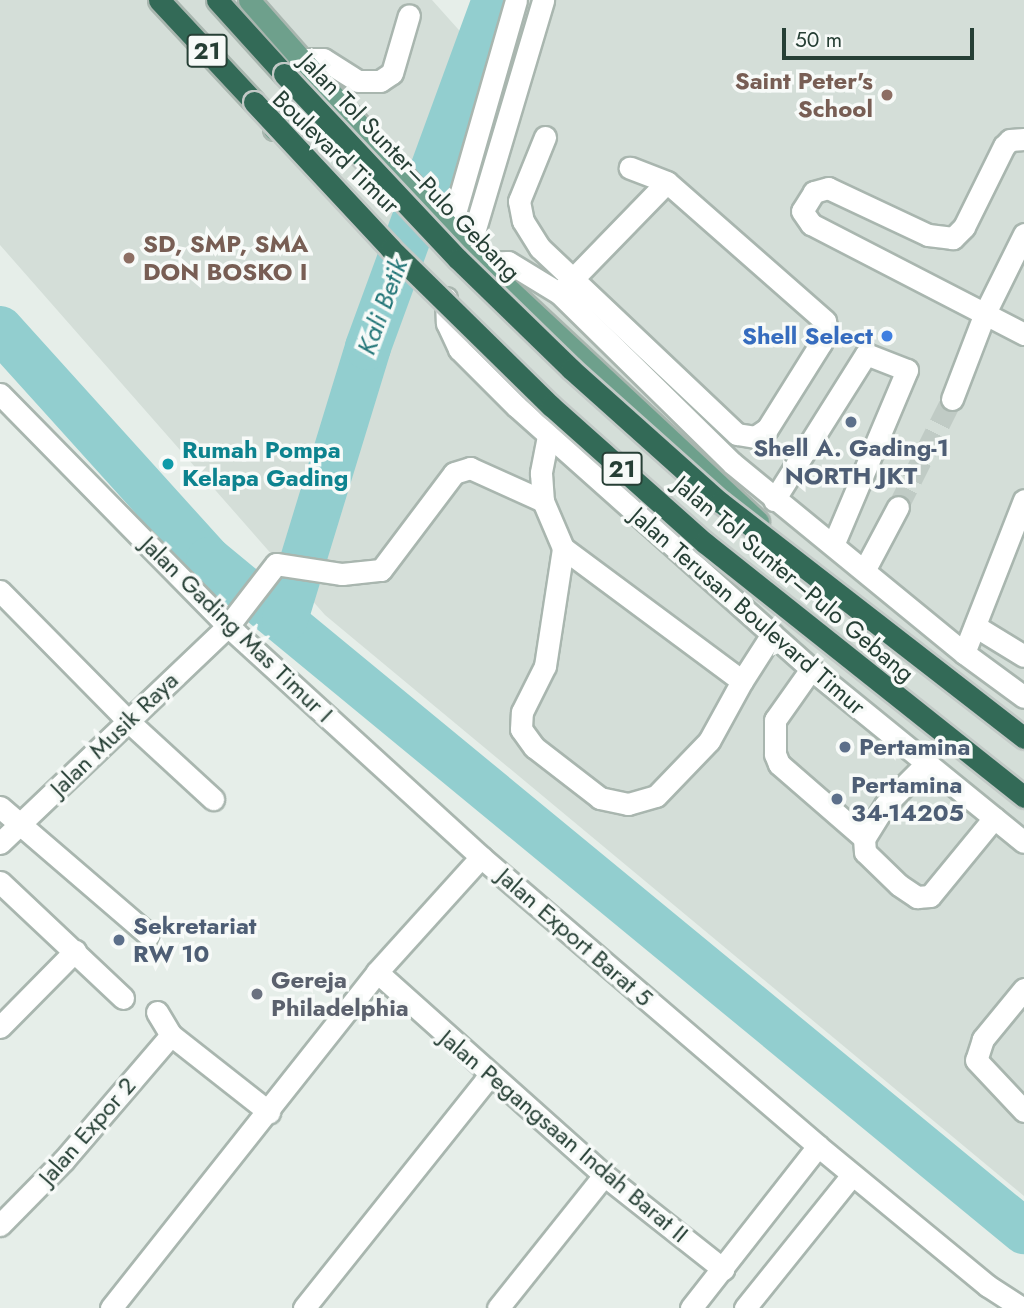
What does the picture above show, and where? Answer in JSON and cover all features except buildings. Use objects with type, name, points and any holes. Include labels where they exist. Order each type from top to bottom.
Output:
[{"type":"highway","name":"Jalan Tol Sunter–Pulo Gebang","points":[[159,0],[391,249],[551,406],[705,543],[1024,796]]},
{"type":"highway","name":"Jalan Tol Sunter–Pulo Gebang","points":[[217,0],[369,168],[571,369],[720,502],[1024,735]]},
{"type":"main road","name":"Boulevard Timur","points":[[148,0],[274,129],[568,418],[759,584],[1024,796]]},
{"type":"main road","name":"Boulevard Timur","points":[[249,0],[475,256],[514,295],[782,544],[1024,735]]},
{"type":"main road","points":[[274,129],[334,95]]},
{"type":"street","points":[[447,222],[516,0]]},
{"type":"street","points":[[543,0],[475,256],[508,262],[566,287],[737,434],[755,437],[767,429],[821,344],[825,321],[667,182],[630,168]]},
{"type":"street","points":[[303,59],[323,59],[358,81],[380,81],[392,73],[410,15]]},
{"type":"street","points":[[545,137],[519,201],[523,220],[566,287],[774,500],[834,543],[964,653],[1024,697]]},
{"type":"street","points":[[1024,139],[1010,140],[1004,146],[964,227],[953,238],[928,235],[828,188],[814,192],[802,211],[811,224],[1024,334]]},
{"type":"street","points":[[566,287],[667,182]]},
{"type":"street","points":[[952,399],[985,313],[1024,234]]},
{"type":"street","name":"Jalan Terusan Boulevard Timur","points":[[446,298],[447,323],[459,349],[548,436],[811,669],[1024,842]]},
{"type":"street","points":[[774,500],[866,354],[907,370],[834,543]]},
{"type":"street","name":"Jalan Gading Mas Timur I","points":[[0,394],[481,857]]},
{"type":"street","points":[[548,436],[541,473],[543,501],[563,548],[742,681]]},
{"type":"street","name":"Jalan Musik Raya","points":[[0,843],[233,620],[276,564],[342,574],[381,570],[454,472],[470,468],[543,501]]},
{"type":"street","points":[[964,653],[996,563],[1024,500]]},
{"type":"street","points":[[864,569],[898,507]]},
{"type":"street","points":[[563,548],[545,666],[522,712],[521,729],[534,747],[600,798],[628,804],[656,796],[709,741],[772,634]]},
{"type":"street","points":[[0,591],[127,720],[213,799]]},
{"type":"street","points":[[975,626],[1024,656]]},
{"type":"street","points":[[811,669],[775,720],[775,754],[779,764],[863,838],[865,852],[875,864],[917,897],[924,897],[951,875],[994,818]]},
{"type":"street","points":[[863,838],[885,805],[926,764]]},
{"type":"street","points":[[0,807],[149,935]]},
{"type":"street","name":"Jalan Export Barat 5","points":[[111,1308],[270,1112],[377,972],[481,857],[852,1175],[988,1286],[1022,1308]]},
{"type":"street","points":[[0,881],[123,998]]},
{"type":"street","points":[[0,1027],[75,951]]},
{"type":"street","name":"Jalan Pegangsaan Indah Barat II","points":[[377,972],[489,1076],[604,1175],[723,1269]]},
{"type":"street","points":[[1024,989],[983,1040],[976,1060],[1024,1111]]},
{"type":"street","points":[[157,1012],[171,1035],[270,1112]]},
{"type":"street","name":"Jalan Expor 2","points":[[0,1225],[63,1161],[171,1035]]},
{"type":"street","points":[[304,1308],[489,1076]]},
{"type":"street","points":[[691,1308],[818,1146]]},
{"type":"street","points":[[498,1308],[604,1175]]},
{"type":"street","points":[[745,1308],[852,1175]]},
{"type":"shaded area","points":[[0,0],[432,0],[501,77],[518,0],[1024,0],[1024,1196],[325,615],[0,245]]},
{"type":"waterway","name":"Kali Betik","points":[[285,619],[368,347],[495,0]]},
{"type":"waterway","points":[[0,329],[209,560],[1024,1231]]},
{"type":"tunnel","points":[[898,507],[952,399]]},
{"type":"place","name":"Saint Peter's School","points":[[887,95]]},
{"type":"place","name":"SD, SMP, SMA DON BOSKO I","points":[[129,258]]},
{"type":"place","name":"Shell Select","points":[[887,336]]},
{"type":"place","name":"Shell A. Gading-1 NORTH JKT","points":[[851,422]]},
{"type":"place","name":"Rumah Pompa Kelapa Gading","points":[[168,464]]},
{"type":"place","name":"Pertamina","points":[[845,747]]},
{"type":"place","name":"Pertamina 34-14205","points":[[837,799]]},
{"type":"place","name":"Sekretariat RW 10","points":[[119,940]]},
{"type":"place","name":"Gereja Philadelphia","points":[[257,994]]}]
